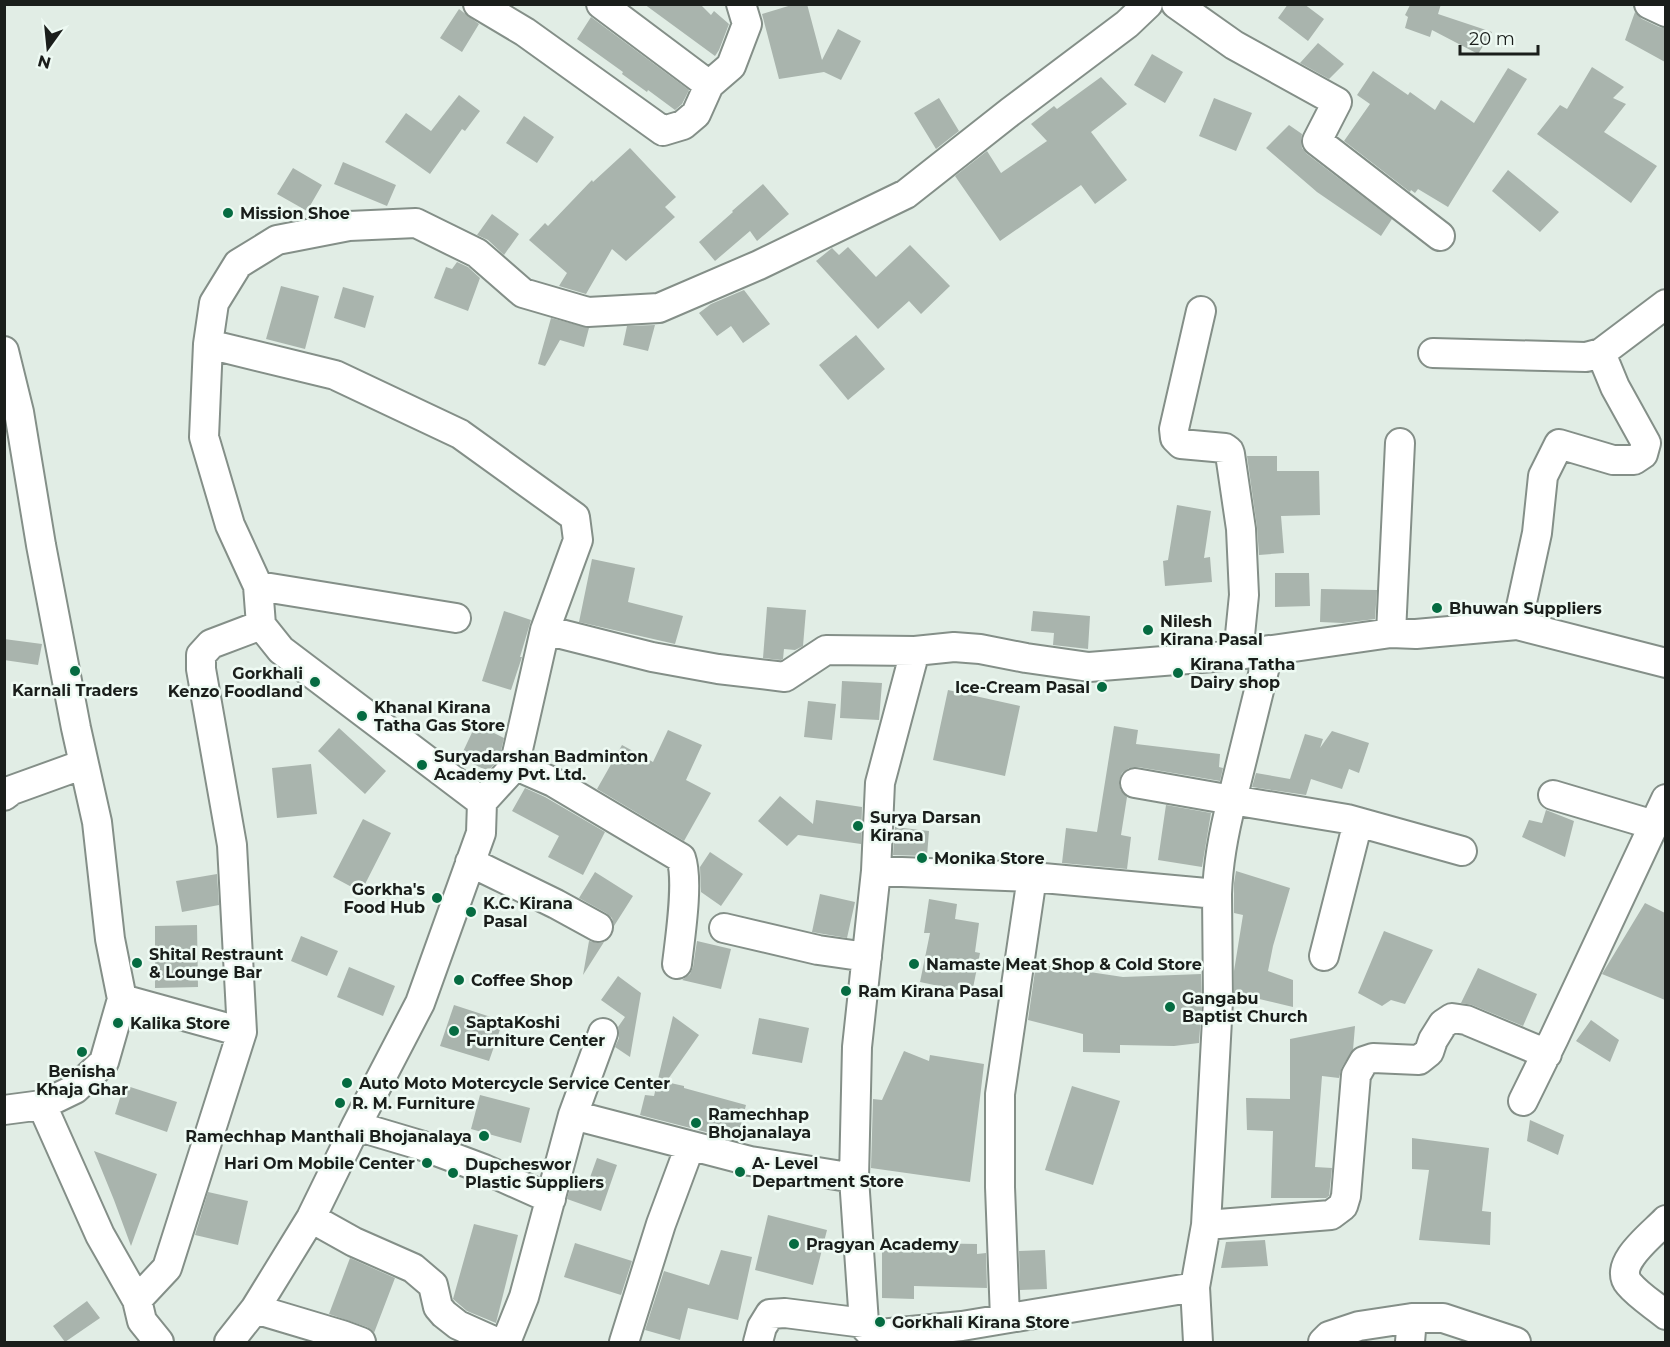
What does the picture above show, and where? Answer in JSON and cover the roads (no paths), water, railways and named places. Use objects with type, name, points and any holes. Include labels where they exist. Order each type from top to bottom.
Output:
[{"type":"street","points":[[478,4],[525,32],[663,131],[683,125],[696,114],[709,85],[731,66],[747,24],[741,4]]},
{"type":"street","points":[[601,4],[709,85]]},
{"type":"street","points":[[482,802],[281,650],[261,625],[258,586],[230,525],[204,437],[208,344],[214,303],[238,264],[277,240],[349,226],[416,223],[477,253],[523,293],[588,312],[659,308],[759,265],[906,194],[1127,24],[1148,4]]},
{"type":"street","points":[[1176,4],[1234,45],[1337,102],[1317,141],[1440,236]]},
{"type":"street","points":[[1649,4],[1665,12]]},
{"type":"street","points":[[1433,353],[1586,357],[1601,353],[1665,304]]},
{"type":"street","points":[[1201,311],[1174,429],[1174,438],[1181,444],[1225,448],[1230,454],[1241,529],[1245,595],[1238,655]]},
{"type":"street","points":[[208,344],[335,375],[460,434],[575,517],[578,540],[546,630],[514,767],[482,802],[481,833],[420,1003],[311,1218],[255,1309],[229,1342]]},
{"type":"street","points":[[4,351],[12,414],[97,822],[110,939],[122,999],[104,1062],[75,1089],[42,1105],[4,1110]]},
{"type":"street","points":[[1517,625],[1537,533],[1543,476],[1559,444],[1613,460],[1634,460],[1643,454],[1646,442],[1616,387],[1601,353]]},
{"type":"street","points":[[1391,633],[1401,443]]},
{"type":"street","points":[[258,586],[456,618]]},
{"type":"street","points":[[137,1300],[167,1268],[242,1032],[232,845],[201,669],[201,655],[211,644],[261,625]]},
{"type":"street","points":[[546,630],[652,657],[718,669],[785,677],[826,650],[915,651],[954,646],[1089,667],[1238,655],[1391,633],[1416,634],[1517,625],[1665,663]]},
{"type":"street","points":[[1198,1342],[1196,1287],[1206,1225],[1218,1001],[1218,873],[1225,825],[1269,650]]},
{"type":"street","points":[[915,651],[880,783],[876,871],[857,1047],[854,1178],[865,1328],[871,1333],[880,1334],[963,1334],[1005,1318],[1196,1287]]},
{"type":"street","points":[[4,796],[12,790],[84,764]]},
{"type":"street","points":[[514,765],[554,782],[681,858],[684,867],[683,896],[677,964]]},
{"type":"street","points":[[1135,783],[1358,822],[1462,851]]},
{"type":"street","points":[[1523,1101],[1660,812],[1553,795]]},
{"type":"street","points":[[1324,956],[1358,822]]},
{"type":"street","points":[[470,862],[598,927]]},
{"type":"street","points":[[876,871],[1032,878],[1217,894]]},
{"type":"street","points":[[1005,1318],[1000,1187],[1000,1094],[1032,878]]},
{"type":"street","points":[[724,928],[818,950],[867,957]]},
{"type":"street","points":[[122,999],[242,1032]]},
{"type":"street","points":[[1206,1225],[1331,1215],[1343,1206],[1346,1196],[1356,1075],[1364,1061],[1373,1058],[1419,1060],[1429,1052],[1443,1024],[1452,1018],[1466,1020],[1547,1054]]},
{"type":"street","points":[[506,1342],[524,1297],[573,1115],[603,1033]]},
{"type":"street","points":[[42,1105],[100,1235],[137,1300],[142,1321],[159,1342]]},
{"type":"street","points":[[573,1115],[750,1161],[854,1178]]},
{"type":"street","points":[[356,1126],[420,1145],[551,1199]]},
{"type":"street","points":[[624,1342],[661,1224],[690,1146]]},
{"type":"street","points":[[311,1218],[354,1242],[413,1268],[433,1285],[438,1307],[444,1314],[458,1325],[496,1342]]},
{"type":"street","points":[[1665,1220],[1630,1256],[1624,1271],[1628,1283],[1665,1315]]},
{"type":"street","points":[[255,1309],[361,1342]]},
{"type":"street","points":[[758,1342],[762,1327],[770,1314],[785,1313],[864,1323]]},
{"type":"street","points":[[1323,1342],[1329,1336],[1359,1326],[1411,1330],[1443,1318],[1516,1342]]},
{"type":"place","name":"Mission Shoe","points":[[228,213]]},
{"type":"place","name":"Bhuwan Suppliers","points":[[1437,608]]},
{"type":"place","name":"Nilesh Kirana Pasal","points":[[1148,630]]},
{"type":"place","name":"Karnali Traders","points":[[75,671]]},
{"type":"place","name":"Kirana Tatha Dairy shop","points":[[1178,673]]},
{"type":"place","name":"Gorkhali Kenzo Foodland","points":[[315,682]]},
{"type":"place","name":"Ice-Cream Pasal","points":[[1102,687]]},
{"type":"place","name":"Khanal Kirana Tatha Gas Store","points":[[362,716]]},
{"type":"place","name":"Suryadarshan Badminton Academy Pvt. Ltd.","points":[[422,765]]},
{"type":"place","name":"Surya Darsan Kirana","points":[[858,826]]},
{"type":"place","name":"Monika Store","points":[[922,858]]},
{"type":"place","name":"Gorkha's Food Hub","points":[[437,898]]},
{"type":"place","name":"K.C. Kirana Pasal","points":[[471,912]]},
{"type":"place","name":"Shital Restraunt & Lounge Bar","points":[[137,963]]},
{"type":"place","name":"Namaste Meat Shop & Cold Store","points":[[914,964]]},
{"type":"place","name":"Coffee Shop","points":[[459,980]]},
{"type":"place","name":"Ram Kirana Pasal","points":[[846,991]]},
{"type":"place","name":"Gangabu Baptist Church","points":[[1170,1007]]},
{"type":"place","name":"Kalika Store","points":[[118,1023]]},
{"type":"place","name":"SaptaKoshi Furniture Center","points":[[454,1031]]},
{"type":"place","name":"Benisha Khaja Ghar","points":[[82,1052]]},
{"type":"place","name":"Auto Moto Motercycle Service Center","points":[[347,1083]]},
{"type":"place","name":"R. M. Furniture","points":[[340,1103]]},
{"type":"place","name":"Ramechhap Bhojanalaya","points":[[696,1123]]},
{"type":"place","name":"Ramechhap Manthali Bhojanalaya","points":[[484,1136]]},
{"type":"place","name":"Hari Om Mobile Center","points":[[427,1163]]},
{"type":"place","name":"A- Level Department Store","points":[[740,1172]]},
{"type":"place","name":"Dupcheswor Plastic Suppliers","points":[[453,1173]]},
{"type":"place","name":"Pragyan Academy","points":[[794,1244]]},
{"type":"place","name":"Gorkhali Kirana Store","points":[[880,1322]]}]
